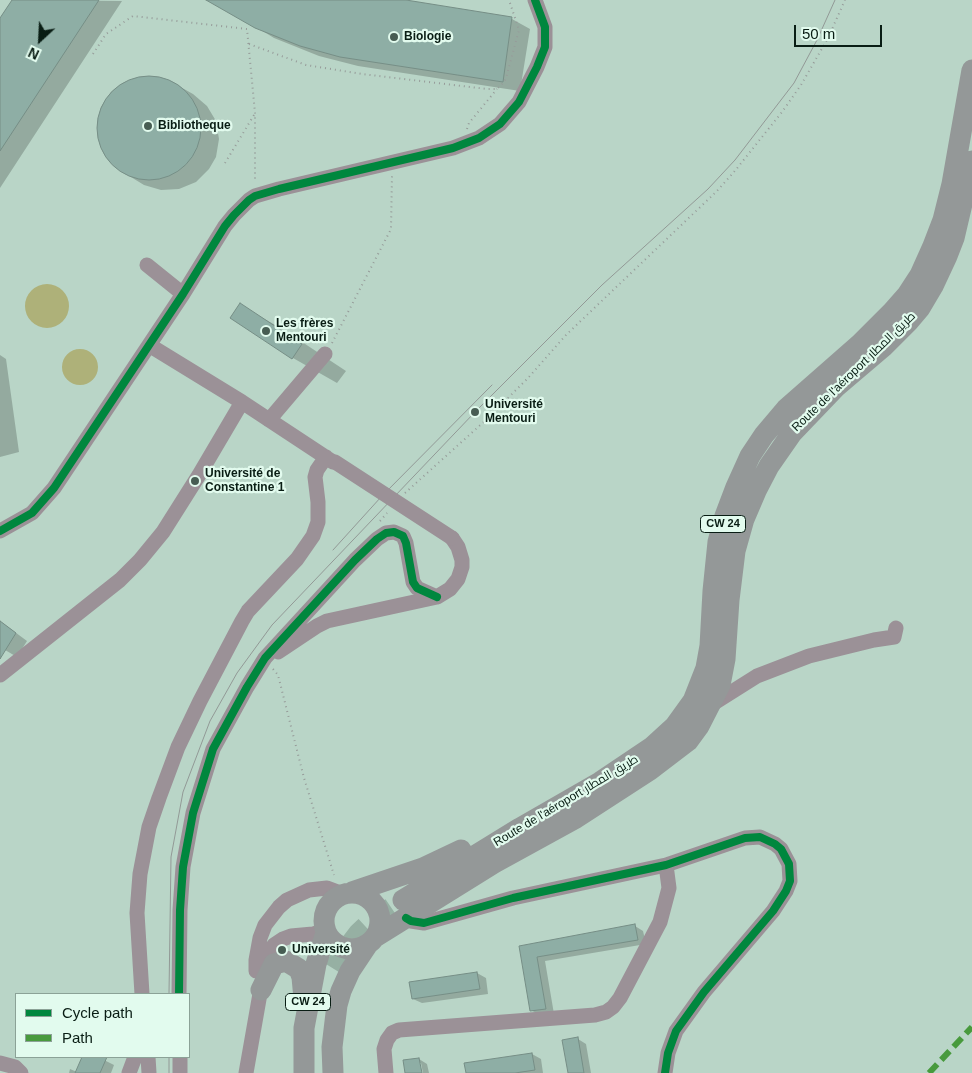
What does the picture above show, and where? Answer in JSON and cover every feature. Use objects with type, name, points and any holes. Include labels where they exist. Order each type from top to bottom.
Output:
[{"type":"highway","name":"Route de l'aéroport طريق المطار","points":[[333,1073],[332,1048],[337,1004],[350,971],[371,940],[404,909],[520,828],[600,782],[652,748],[666,736],[694,701],[706,668],[710,646],[718,542],[725,516],[750,456],[764,435],[786,409],[860,344],[907,295],[926,260],[943,220],[952,184],[972,70]]},
{"type":"highway","name":"Route de l'aéroport طريق المطار","points":[[404,909],[576,818],[650,770],[688,741],[699,726],[720,685],[725,659],[735,551],[744,519],[756,490],[769,466],[792,432],[836,387],[896,334],[920,308],[947,256],[958,224],[972,161]]},
{"type":"highway","name":"CW 24","points":[[348,893],[423,868],[462,849],[606,766],[628,755],[652,748]]},
{"type":"highway","points":[[348,893],[360,894],[368,898],[374,904],[380,920],[379,929],[371,940],[359,948],[349,949],[340,946],[332,941],[325,930],[325,910],[336,898],[348,893]]},
{"type":"highway","name":"CW 24","points":[[304,1073],[304,1028],[316,964],[325,930]]},
{"type":"highway","points":[[260,990],[274,964],[272,950]]},
{"type":"highway","points":[[272,950],[298,969],[302,977],[304,986],[304,1028]]},
{"type":"highway","name":"CW 24","points":[[317,1073],[316,1044],[320,1019],[334,969]]},
{"type":"street","points":[[0,531],[32,512],[54,488],[183,294],[225,226],[255,196],[461,146],[491,132],[500,124],[519,102],[534,74],[545,47],[546,27],[535,0]]},
{"type":"street","points":[[147,265],[183,294]]},
{"type":"street","points":[[149,345],[242,402],[452,538],[458,547],[462,560],[461,573],[450,590],[437,597],[327,621],[265,658]]},
{"type":"street","points":[[269,420],[325,354]]},
{"type":"street","points":[[0,675],[120,580],[140,560],[163,532],[242,402]]},
{"type":"street","points":[[142,993],[137,912],[139,882],[143,853],[159,798],[178,747],[200,700],[242,621],[248,611],[297,559],[313,536],[318,522],[317,470],[330,460]]},
{"type":"street","points":[[179,993],[183,867],[193,813],[214,749],[247,687],[265,658],[356,560],[377,539],[386,533],[394,532],[403,536],[406,543],[412,582],[417,588],[437,597]]},
{"type":"street","points":[[711,705],[757,676],[809,656],[894,637],[896,628]]},
{"type":"street","points":[[404,909],[411,922],[424,923],[514,898],[666,865],[739,840],[760,837],[775,844],[781,849],[789,864],[790,872],[786,891],[774,911],[704,992],[676,1031],[668,1053],[665,1073]]},
{"type":"street","points":[[386,1073],[384,1049],[392,1033],[399,1030],[595,1015],[606,1012],[613,1007],[620,998],[660,922],[669,888],[666,865]]},
{"type":"street","points":[[272,950],[271,915],[287,900],[309,890],[327,888],[348,893]]},
{"type":"street","points":[[246,1073],[260,990],[255,968],[283,939],[325,930]]},
{"type":"street","points":[[129,1073],[135,1058]]},
{"type":"street","points":[[148,1058],[149,1073]]},
{"type":"street","points":[[180,1058],[180,1073]]},
{"type":"street","points":[[0,1063],[15,1067],[21,1073]]},
{"type":"path","points":[[461,146],[469,123],[506,78],[519,30],[509,0]]},
{"type":"path","points":[[401,498],[487,419],[528,378],[566,335],[716,192],[734,172],[801,85],[828,38],[845,0]]},
{"type":"path","points":[[93,54],[106,34],[133,16],[247,29],[256,113],[255,196]]},
{"type":"path","points":[[249,44],[306,65],[487,89],[497,88]]},
{"type":"path","points":[[225,163],[256,113]]},
{"type":"path","points":[[325,354],[391,229],[393,162]]},
{"type":"path","points":[[376,525],[388,511]]},
{"type":"path","points":[[265,658],[278,675],[304,778],[334,874]]},
{"type":"shaded area","points":[[43,284],[51,284],[63,290],[69,306],[63,322],[51,328],[43,328],[31,322],[25,310],[25,302],[31,290]]},
{"type":"shaded area","points":[[80,349],[93,354],[98,367],[93,380],[80,385],[67,380],[62,367],[67,354]]},
{"type":"building","points":[[12,0],[99,0],[0,151],[0,18]]},
{"type":"building","name":"Biologie","points":[[206,0],[406,0],[512,17],[503,82],[340,57],[300,46],[255,28]]},
{"type":"building","name":"Bibliotheque","points":[[149,76],[169,80],[178,84],[186,91],[193,99],[197,108],[201,128],[197,148],[193,157],[186,165],[178,172],[169,176],[149,180],[129,176],[120,172],[112,165],[105,157],[101,148],[97,128],[101,108],[105,99],[112,91],[120,84],[129,80]]},
{"type":"building","name":"Les frères Mentouri","points":[[240,303],[302,344],[292,359],[230,318]]},
{"type":"building","points":[[0,621],[16,633],[0,659]]},
{"type":"building","points":[[635,924],[638,940],[537,957],[546,1009],[530,1011],[519,946]]},
{"type":"building","points":[[477,972],[480,989],[412,999],[409,982]]},
{"type":"building","points":[[578,1037],[584,1073],[568,1073],[562,1040]]},
{"type":"building","points":[[532,1053],[535,1070],[515,1073],[466,1073],[464,1063]]},
{"type":"building","points":[[82,1058],[107,1058],[100,1073],[75,1073]]},
{"type":"building","points":[[419,1058],[422,1073],[405,1073],[403,1060]]},
{"type":"tunnel","points":[[334,969],[359,933],[372,921],[403,900]]},
{"type":"tram line","points":[[169,993],[171,857],[183,792],[210,721],[237,673],[272,625],[475,412],[602,285],[708,189],[735,160],[794,83],[817,40],[835,0]]},
{"type":"tram line","points":[[333,550],[381,497],[492,385]]},
{"type":"tram line","points":[[169,1058],[169,1073]]},
{"type":"marked path","points":[[929,1073],[972,1027]]},
{"type":"cycle path","points":[[0,531],[32,513],[54,488],[183,294],[225,226],[249,200],[255,196],[279,189],[453,148],[479,138],[500,124],[519,102],[545,47],[545,27],[535,0]]},
{"type":"cycle path","points":[[179,993],[180,910],[183,867],[193,813],[213,749],[265,658],[355,560],[386,533],[394,532],[403,536],[413,582],[417,588],[437,597]]},
{"type":"cycle path","points":[[406,918],[411,921],[424,923],[513,898],[666,865],[745,838],[760,837],[775,844],[781,849],[789,864],[790,881],[786,891],[773,911],[704,992],[676,1031],[668,1053],[665,1073]]},
{"type":"place","name":"Biologie","points":[[394,37]]},
{"type":"place","name":"Bibliotheque","points":[[148,126]]},
{"type":"place","name":"Les frères Mentouri","points":[[266,331]]},
{"type":"place","name":"Université Mentouri","points":[[475,412]]},
{"type":"place","name":"Université de Constantine 1","points":[[195,481]]},
{"type":"place","name":"Université","points":[[282,950]]}]
